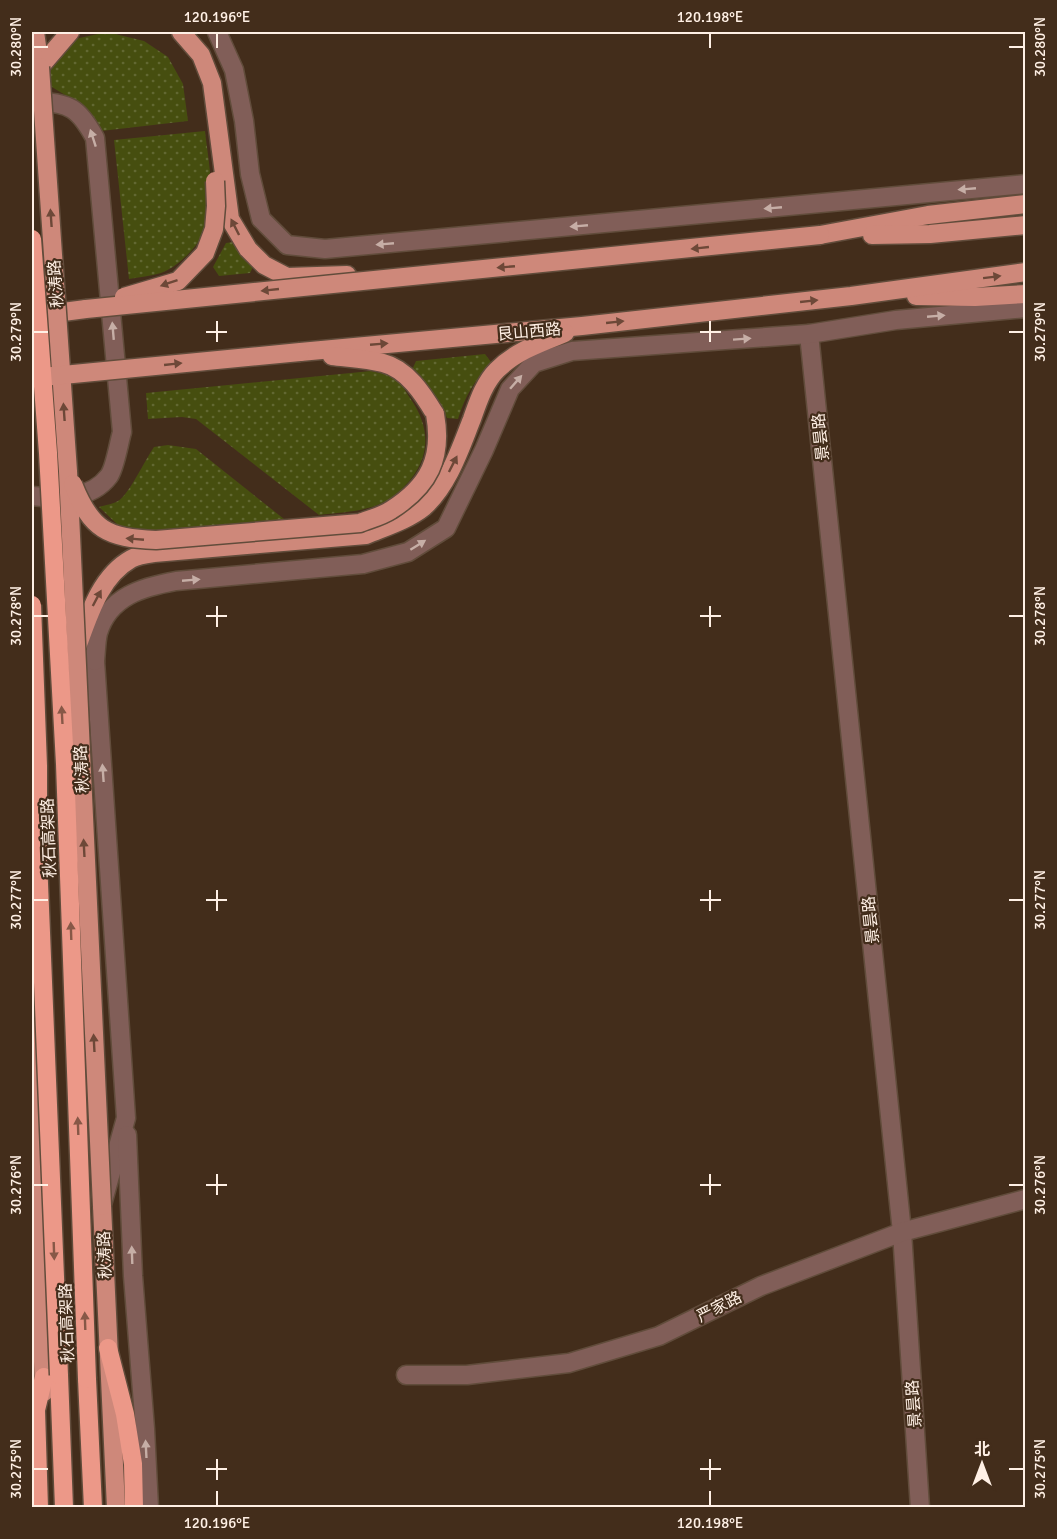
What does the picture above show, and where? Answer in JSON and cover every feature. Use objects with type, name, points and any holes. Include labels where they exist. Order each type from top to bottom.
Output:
[{"type":"highway","name":"秋石高架路","points":[[32,239],[48,453],[65,764],[93,1508]]},
{"type":"highway","name":"秋石高架路","points":[[32,605],[38,766],[38,859],[64,1508]]},
{"type":"highway","points":[[108,1348],[125,1414],[133,1464],[134,1508]]},
{"type":"highway","points":[[38,1377],[36,1410],[39,1508]]},
{"type":"main road","name":"秋涛路","points":[[35,32],[34,88],[68,471],[67,654],[102,1206],[116,1508]]},
{"type":"main road","points":[[34,88],[70,32]]},
{"type":"main road","points":[[86,309],[177,280],[205,253],[214,229],[215,181],[203,82],[187,53],[169,32]]},
{"type":"main road","points":[[181,32],[201,55],[212,83],[230,219],[248,249],[264,265],[287,277],[439,273]]},
{"type":"main road","points":[[32,316],[820,235],[928,215],[1026,204]]},
{"type":"main road","points":[[820,235],[930,234],[1026,225]]},
{"type":"main road","name":"艮山西路","points":[[32,378],[582,326],[851,296],[1026,273]]},
{"type":"main road","points":[[851,296],[975,297],[1026,294]]},
{"type":"main road","points":[[67,654],[95,600],[109,579],[132,558],[154,553],[366,535],[399,522],[424,507],[454,464],[482,392],[495,371],[516,353],[582,326]]},
{"type":"main road","points":[[68,471],[82,506],[93,520],[107,531],[126,539],[156,540],[360,523],[390,511],[412,494],[428,476],[435,460],[439,436],[435,414],[421,391],[403,374],[384,363],[300,352]]},
{"type":"main road","points":[[32,993],[39,1109],[38,1377],[47,1508]]},
{"type":"street","points":[[217,32],[234,70],[244,121],[250,174],[261,219],[287,245],[325,249],[1026,184]]},
{"type":"street","points":[[32,496],[58,499],[90,492],[110,475],[122,432],[95,138],[84,118],[34,88]]},
{"type":"street","points":[[149,1508],[133,1276],[126,1118],[95,661],[98,633],[108,613],[125,597],[149,586],[176,581],[363,564],[408,552],[446,528],[484,450],[510,389],[534,363],[572,351],[809,334],[896,320],[1026,308]]},
{"type":"street","name":"景昙路","points":[[809,334],[902,1232],[920,1508]]},
{"type":"street","points":[[58,499],[67,654]]},
{"type":"street","points":[[32,661],[67,654],[95,661]]},
{"type":"street","points":[[102,1206],[126,1118]]},
{"type":"street","name":"严家路","points":[[406,1375],[467,1375],[569,1363],[659,1336],[761,1286],[902,1232],[1026,1199]]},
{"type":"green space","points":[[107,32],[144,41],[168,57],[183,84],[188,121],[101,131],[94,126],[83,106],[47,84],[54,60],[75,39]]},
{"type":"green space","points":[[205,131],[211,199],[204,231],[196,245],[173,267],[161,273],[129,279],[114,140]]},
{"type":"green space","points":[[233,242],[254,265],[250,273],[219,276],[213,267],[226,243]]},
{"type":"green space","points":[[485,354],[491,362],[471,389],[458,419],[447,418],[432,391],[412,370],[416,361]]},
{"type":"green space","points":[[371,371],[391,376],[399,381],[418,412],[425,439],[420,465],[403,488],[383,503],[365,509],[319,515],[196,419],[182,417],[148,419],[146,393]]},
{"type":"green space","points":[[168,445],[196,449],[284,519],[169,532],[141,533],[118,525],[99,507],[122,498],[154,447]]}]
